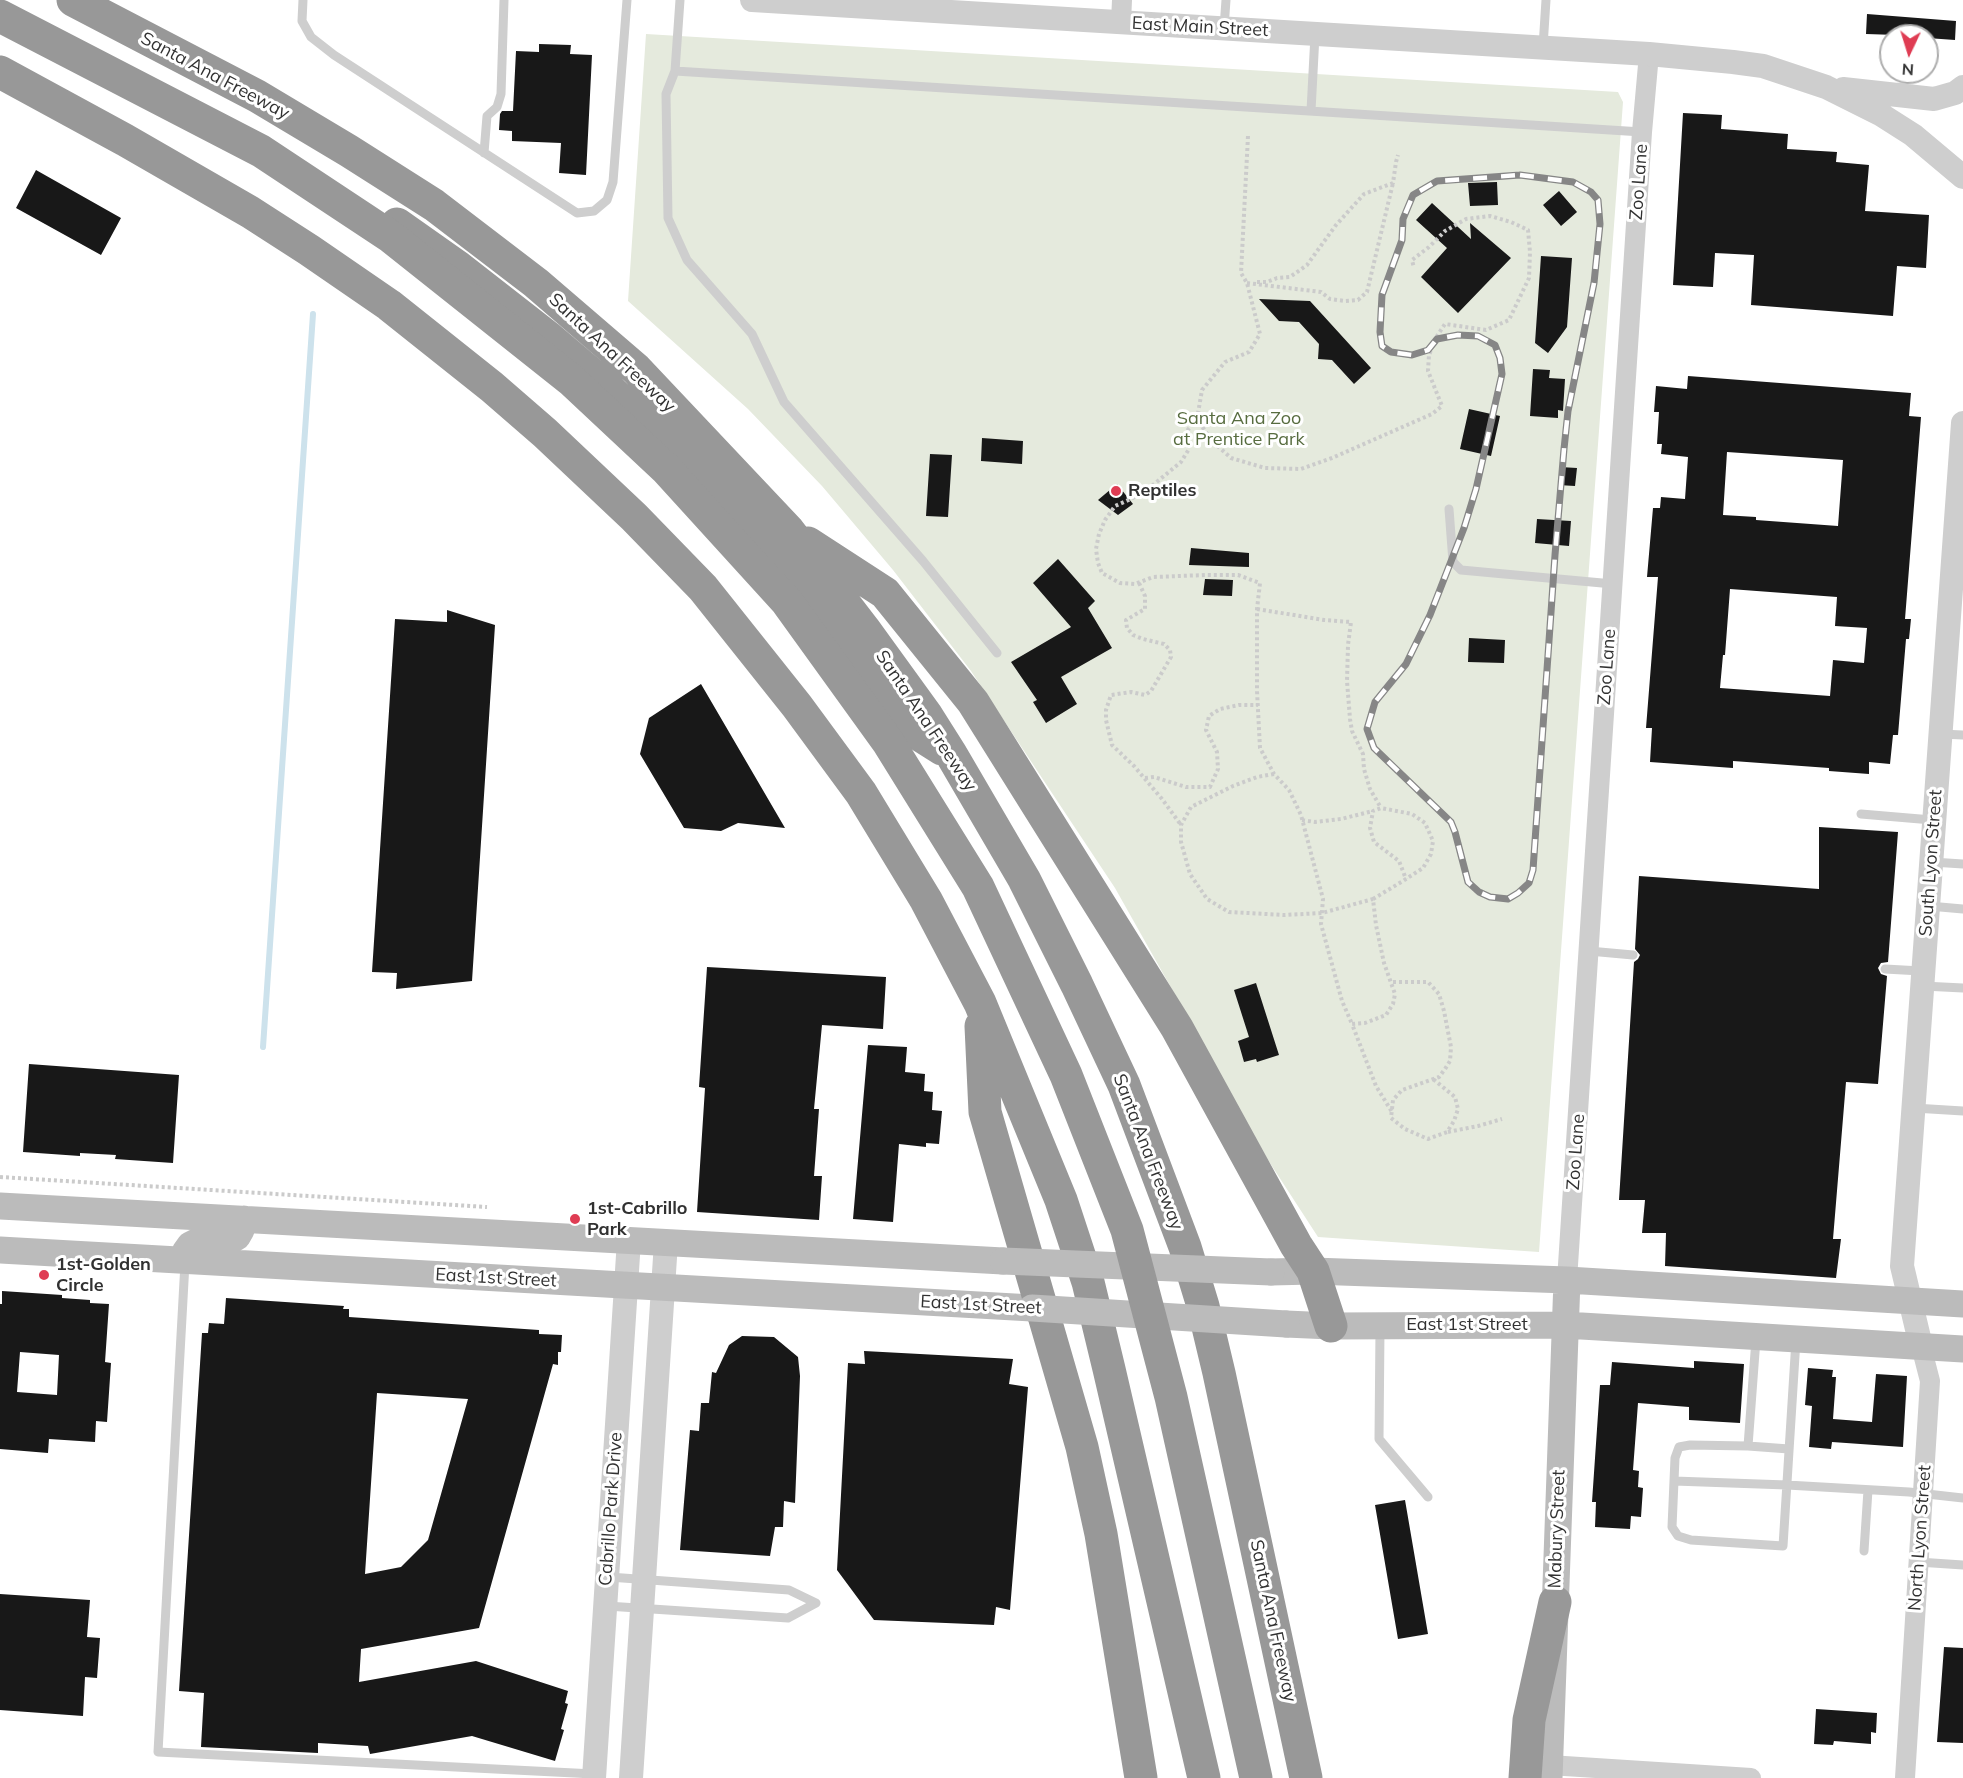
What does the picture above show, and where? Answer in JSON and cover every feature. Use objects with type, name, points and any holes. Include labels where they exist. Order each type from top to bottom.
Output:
[{"type":"highway","points":[[1,0],[228,120],[351,191],[458,267],[549,338],[610,390],[730,507],[847,647],[904,725],[951,754]]},
{"type":"highway","name":"Santa Ana Freeway","points":[[73,0],[258,96],[434,205],[536,283],[636,369],[788,530],[927,716],[1024,879],[1077,985],[1124,1085],[1185,1247],[1203,1306],[1224,1395],[1306,1778]]},
{"type":"highway","points":[[0,16],[261,151],[391,237],[571,380],[666,469],[788,602],[882,733],[978,887],[1066,1075],[1127,1230],[1171,1397],[1256,1778]]},
{"type":"highway","points":[[0,38],[251,171],[382,255],[559,396],[655,485],[771,617],[874,754],[962,896],[1051,1081],[1107,1236],[1153,1395],[1235,1778]]},
{"type":"highway","points":[[0,72],[250,212],[389,305],[492,387],[545,433],[634,517],[703,588],[797,706],[861,793],[926,900],[980,1003],[1061,1200],[1088,1282],[1204,1778]]},
{"type":"highway","points":[[0,89],[125,140]]},
{"type":"highway","points":[[788,530],[885,593],[973,702],[1177,1028],[1296,1245],[1313,1271],[1331,1326]]},
{"type":"highway","points":[[980,1003],[985,1112],[1082,1447],[1101,1534],[1141,1778]]},
{"type":"highway","points":[[1541,1774],[1529,1720],[1555,1602]]},
{"type":"highway","points":[[1123,1778],[1132,1725]]},
{"type":"main road","points":[[0,1206],[1003,1261],[1271,1272],[1313,1271],[1567,1280],[1963,1304]]},
{"type":"main road","points":[[185,1260],[190,1245],[200,1240],[237,1238],[242,1230],[244,1219]]},
{"type":"main road","name":"East 1st Street","points":[[0,1250],[1331,1326],[1565,1325],[1963,1349]]},
{"type":"main road","name":"Mabury Street","points":[[1555,1602],[1567,1280]]},
{"type":"street","name":"East Main Street","points":[[752,0],[1122,11],[1224,28],[1649,54],[1733,62],[1763,66],[1826,87]]},
{"type":"street","name":"Zoo Lane","points":[[1567,1280],[1649,54]]},
{"type":"street","points":[[1826,87],[1934,99],[1954,93],[1963,87]]},
{"type":"street","points":[[1826,87],[1880,114],[1913,135],[1963,177]]},
{"type":"street","name":"South Lyon Street","points":[[1911,1301],[1902,1266],[1931,862],[1935,821],[1952,734],[1963,423]]},
{"type":"street","name":"Cabrillo Park Drive","points":[[594,1776],[629,1240]]},
{"type":"street","name":"Cabrillo Park Drive","points":[[631,1778],[666,1242]]},
{"type":"street","name":"North Lyon Street","points":[[1905,1778],[1930,1381],[1911,1301]]},
{"type":"street","points":[[1541,1774],[1739,1778]]},
{"type":"lane","points":[[303,0],[302,21],[311,37],[334,55],[577,213],[594,212],[607,200],[613,182],[627,0]]},
{"type":"lane","points":[[484,153],[487,116],[497,107],[501,94],[504,0]]},
{"type":"lane","points":[[680,0],[675,71],[666,94],[668,218],[687,260],[752,334],[784,402],[923,561],[997,653]]},
{"type":"lane","points":[[1224,28],[1226,0]]},
{"type":"lane","points":[[1543,47],[1546,0]]},
{"type":"lane","points":[[1311,111],[1315,34]]},
{"type":"lane","points":[[675,71],[1642,132]]},
{"type":"lane","points":[[1449,509],[1453,562],[1461,570],[1613,584]]},
{"type":"lane","points":[[1862,814],[1935,821]]},
{"type":"lane","points":[[1931,862],[1963,864]]},
{"type":"lane","points":[[1928,906],[1963,909]]},
{"type":"lane","points":[[1589,951],[1633,954]]},
{"type":"lane","points":[[1885,969],[1963,988]]},
{"type":"lane","points":[[1914,1108],[1963,1111]]},
{"type":"lane","points":[[185,1260],[158,1752],[594,1776]]},
{"type":"lane","points":[[1380,1326],[1379,1439],[1428,1497]]},
{"type":"lane","points":[[1748,1446],[1756,1336]]},
{"type":"lane","points":[[1789,1449],[1690,1445],[1679,1448],[1675,1458],[1672,1527],[1678,1536],[1691,1540],[1783,1546],[1797,1338]]},
{"type":"lane","points":[[1674,1480],[1868,1490],[1963,1498]]},
{"type":"lane","points":[[1864,1551],[1868,1490]]},
{"type":"lane","points":[[1918,1562],[1963,1564]]},
{"type":"lane","points":[[604,1606],[788,1618],[816,1603],[789,1590],[606,1577]]},
{"type":"path","points":[[1248,136],[1241,273],[1247,283],[1260,334],[1249,352],[1225,362],[1202,390],[1197,419],[1186,432],[1189,449],[1181,462],[1142,495],[1115,506],[1105,520],[1096,549],[1098,563],[1102,573],[1120,583],[1139,583],[1153,577],[1238,575],[1260,583],[1257,609],[1260,748],[1274,774],[1289,790],[1302,820],[1323,899],[1322,924],[1342,1001],[1376,1086],[1392,1112]]},
{"type":"path","points":[[1247,283],[1321,292],[1330,299],[1358,300],[1367,292],[1398,155]]},
{"type":"path","points":[[1247,283],[1290,277],[1307,265],[1336,225],[1364,194],[1393,183]]},
{"type":"path","points":[[1197,419],[1212,441],[1231,458],[1265,468],[1301,469],[1332,458],[1432,414],[1442,406],[1428,371],[1429,356],[1437,336],[1445,324],[1486,330],[1509,320],[1529,278],[1528,230],[1490,216],[1466,219],[1446,231],[1412,260],[1414,268]]},
{"type":"path","points":[[1139,583],[1145,596],[1145,609],[1126,620],[1127,628],[1133,635],[1164,644],[1170,650],[1171,657],[1151,690],[1145,695],[1131,692],[1111,695],[1106,710],[1112,745],[1144,778],[1181,825]]},
{"type":"path","points":[[1257,609],[1351,622],[1347,681],[1350,719],[1352,731],[1363,754],[1364,769],[1370,789],[1381,808]]},
{"type":"path","points":[[1144,778],[1154,777],[1186,787],[1209,787],[1218,770],[1217,752],[1206,730],[1209,716],[1220,709],[1239,705],[1258,705]]},
{"type":"path","points":[[1274,774],[1257,777],[1233,786],[1191,807],[1181,825],[1181,842],[1190,874],[1207,899],[1229,912],[1265,915],[1323,913],[1373,899],[1423,868],[1431,854],[1432,841],[1425,823],[1412,814],[1381,808],[1341,819],[1315,822],[1302,820]]},
{"type":"path","points":[[1373,811],[1370,828],[1374,842],[1399,861],[1406,879]]},
{"type":"path","points":[[1352,1024],[1365,1023],[1386,1015],[1394,1004],[1393,982],[1384,963],[1373,899]]},
{"type":"path","points":[[1393,982],[1428,982],[1438,994],[1451,1047],[1449,1061],[1439,1077],[1402,1090],[1393,1100],[1391,1118],[1405,1129],[1428,1139],[1502,1119]]},
{"type":"path","points":[[1434,1079],[1455,1097],[1458,1109],[1454,1121],[1444,1133]]},
{"type":"green space","name":"Santa Ana Zoo at Prentice Park","points":[[646,34],[1618,92],[1623,102],[1539,1252],[1318,1237],[1268,1160],[1115,888],[971,671],[893,570],[822,486],[748,409],[628,301]]},
{"type":"building","points":[[1867,14],[1956,21],[1955,40],[1939,39],[1939,24],[1879,24],[1879,34],[1866,34]]},
{"type":"building","points":[[539,44],[571,45],[570,54],[592,55],[586,175],[559,173],[561,143],[512,141],[512,131],[499,130],[502,111],[513,111],[516,51],[539,52]]},
{"type":"building","points":[[1683,113],[1722,115],[1721,129],[1788,134],[1787,149],[1837,152],[1836,162],[1869,165],[1865,211],[1929,215],[1926,268],[1897,266],[1893,316],[1751,305],[1754,255],[1715,253],[1713,287],[1673,285]]},
{"type":"building","points":[[36,170],[121,218],[101,255],[16,208]]},
{"type":"building","points":[[1497,182],[1498,205],[1470,206],[1468,183]]},
{"type":"building","points":[[1559,191],[1577,212],[1561,226],[1543,205]]},
{"type":"building","points":[[1432,203],[1471,239],[1470,223],[1511,258],[1458,313],[1421,277],[1447,248],[1416,220]]},
{"type":"building","points":[[1541,256],[1572,258],[1567,327],[1548,353],[1535,343]]},
{"type":"building","points":[[1259,299],[1310,301],[1371,368],[1354,384],[1332,360],[1318,359],[1319,344],[1299,322],[1279,321]]},
{"type":"building","points":[[1533,369],[1550,370],[1549,378],[1565,379],[1563,411],[1558,410],[1558,418],[1530,416]]},
{"type":"building","points":[[1688,376],[1911,393],[1909,416],[1921,417],[1905,619],[1911,619],[1909,639],[1906,639],[1898,735],[1893,735],[1890,764],[1869,762],[1869,774],[1829,771],[1829,768],[1733,761],[1733,768],[1650,762],[1652,728],[1646,728],[1658,577],[1647,577],[1653,508],[1660,508],[1661,497],[1685,499],[1688,457],[1661,454],[1662,444],[1657,444],[1659,412],[1654,412],[1656,386],[1687,389]],"holes":[[[1727,452],[1843,460],[1838,526],[1756,520],[1756,517],[1723,515]],[[1730,589],[1837,597],[1835,626],[1867,628],[1864,663],[1833,660],[1830,696],[1720,688]]]},
{"type":"building","points":[[1469,409],[1500,416],[1491,456],[1460,449]]},
{"type":"building","points":[[982,438],[1023,441],[1022,464],[981,461]]},
{"type":"building","points":[[930,454],[952,455],[948,517],[926,516]]},
{"type":"building","points":[[1560,467],[1577,468],[1575,486],[1558,485]]},
{"type":"building","name":"Reptiles","points":[[1117,484],[1133,504],[1118,515],[1098,500]]},
{"type":"building","points":[[1537,519],[1571,521],[1569,546],[1535,543]]},
{"type":"building","points":[[1191,548],[1249,553],[1249,567],[1189,565]]},
{"type":"building","points":[[1058,559],[1095,601],[1088,608],[1112,648],[1061,677],[1077,704],[1046,723],[1033,702],[1037,700],[1011,662],[1071,627],[1033,583]]},
{"type":"building","points":[[1205,579],[1233,580],[1232,596],[1203,595]]},
{"type":"building","points":[[447,610],[495,625],[472,981],[396,989],[397,973],[372,972],[395,619],[447,622]]},
{"type":"building","points":[[1469,638],[1505,640],[1504,663],[1468,662]]},
{"type":"building","points":[[701,684],[785,828],[738,823],[721,831],[684,828],[640,754],[649,718]]},
{"type":"building","points":[[1819,827],[1898,832],[1888,962],[1881,963],[1878,968],[1881,974],[1887,976],[1878,1084],[1846,1082],[1833,1239],[1841,1239],[1836,1278],[1665,1266],[1666,1233],[1642,1233],[1645,1200],[1619,1200],[1634,962],[1640,955],[1635,949],[1639,876],[1819,889]]},
{"type":"building","points":[[707,967],[886,977],[883,1029],[822,1025],[814,1109],[819,1109],[814,1176],[822,1176],[819,1220],[697,1212],[705,1088],[699,1087]]},
{"type":"building","points":[[1256,983],[1279,1055],[1257,1062],[1256,1059],[1244,1062],[1238,1041],[1249,1037],[1234,990]]},
{"type":"building","points":[[868,1045],[907,1047],[905,1072],[925,1074],[924,1091],[933,1092],[932,1110],[942,1111],[939,1144],[926,1143],[926,1147],[899,1144],[893,1222],[853,1219]]},
{"type":"building","points":[[29,1064],[179,1075],[173,1163],[115,1159],[116,1155],[80,1153],[80,1156],[23,1152]]},
{"type":"building","points":[[2,1291],[62,1295],[62,1298],[109,1304],[105,1362],[111,1363],[107,1422],[96,1421],[95,1442],[49,1439],[48,1453],[0,1449],[0,1304],[2,1304]],"holes":[[[20,1352],[59,1355],[57,1395],[17,1392]]]},
{"type":"building","points":[[226,1298],[344,1306],[343,1309],[349,1309],[349,1317],[539,1330],[539,1334],[562,1335],[558,1365],[553,1364],[479,1628],[361,1649],[359,1682],[476,1661],[568,1691],[565,1703],[568,1704],[561,1729],[564,1730],[555,1761],[472,1736],[370,1754],[368,1746],[318,1743],[318,1753],[201,1747],[204,1693],[179,1691],[202,1333],[208,1333],[209,1323],[224,1324]],"holes":[[[377,1393],[468,1399],[428,1540],[401,1567],[365,1574]]]},
{"type":"building","points":[[742,1336],[774,1337],[798,1357],[800,1376],[795,1503],[784,1501],[783,1527],[775,1527],[770,1556],[680,1550],[690,1430],[699,1431],[701,1403],[709,1403],[712,1372],[716,1373],[729,1345]]},
{"type":"building","points":[[864,1351],[1013,1359],[1009,1384],[1028,1387],[1010,1610],[996,1607],[994,1625],[874,1620],[837,1570],[848,1363],[865,1364]]},
{"type":"building","points":[[1694,1361],[1744,1364],[1740,1423],[1689,1420],[1689,1407],[1638,1403],[1633,1470],[1639,1471],[1638,1487],[1643,1488],[1641,1517],[1631,1516],[1630,1529],[1595,1527],[1596,1502],[1592,1502],[1600,1385],[1610,1385],[1612,1362],[1694,1368]]},
{"type":"building","points":[[1808,1368],[1833,1370],[1832,1377],[1836,1377],[1833,1419],[1872,1422],[1876,1374],[1907,1376],[1903,1447],[1832,1442],[1831,1449],[1809,1447],[1812,1406],[1805,1405]]},
{"type":"building","points":[[1405,1500],[1428,1634],[1398,1639],[1375,1505]]},
{"type":"building","points":[[0,1594],[90,1600],[87,1637],[100,1638],[97,1678],[85,1677],[83,1716],[0,1710]]},
{"type":"building","points":[[1944,1647],[1963,1648],[1963,1743],[1937,1742]]},
{"type":"building","points":[[1816,1709],[1877,1713],[1876,1733],[1871,1732],[1871,1744],[1834,1741],[1833,1745],[1814,1744]]},
{"type":"waterway","points":[[263,1047],[313,314]]},
{"type":"railway","points":[[1520,175],[1573,182],[1591,192],[1598,200],[1600,224],[1594,283],[1568,411],[1564,449],[1533,870],[1529,883],[1508,899],[1490,897],[1479,892],[1468,882],[1451,822],[1374,748],[1367,729],[1375,702],[1406,664],[1430,615],[1464,528],[1476,489],[1502,374],[1500,358],[1495,345],[1478,336],[1458,335],[1437,339],[1428,350],[1412,355],[1391,352],[1382,346],[1380,332],[1382,295],[1402,240],[1403,219],[1413,195],[1437,181],[1520,175]]},
{"type":"place","name":"Reptiles","points":[[1116,491]]},
{"type":"place","name":"1st-Cabrillo Park","points":[[575,1219]]},
{"type":"place","name":"1st-Golden Circle","points":[[44,1275]]}]
